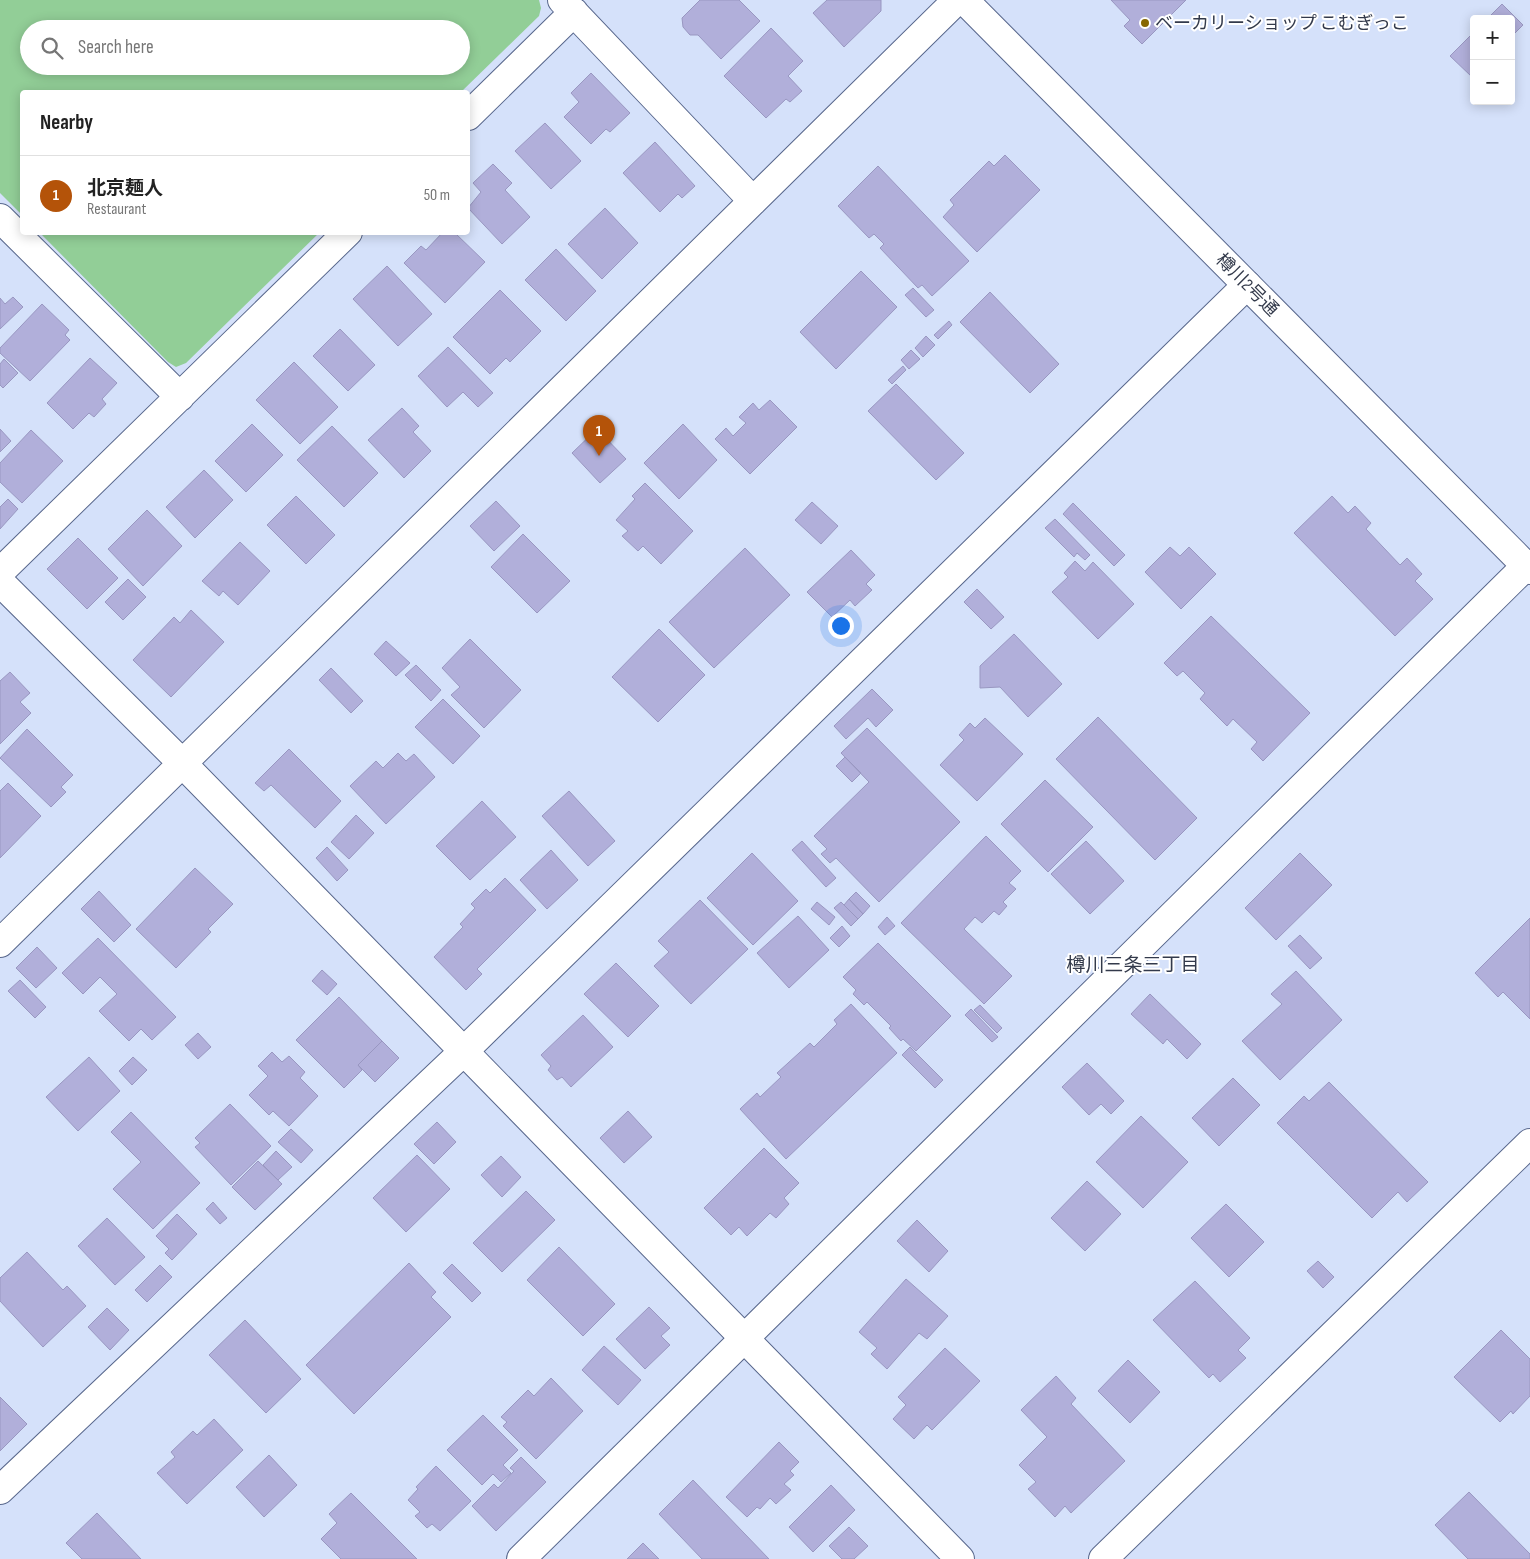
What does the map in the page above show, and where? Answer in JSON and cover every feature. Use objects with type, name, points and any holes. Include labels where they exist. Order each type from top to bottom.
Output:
[{"type":"street","points":[[0,943],[957,0]]},
{"type":"street","name":"樽川2号通","points":[[964,0],[1528,568]]},
{"type":"street","points":[[470,114],[568,6],[753,201]]},
{"type":"street","points":[[0,218],[180,397]]},
{"type":"street","points":[[0,572],[345,235]]},
{"type":"street","points":[[0,1490],[464,1051],[1247,285]]},
{"type":"street","points":[[521,1559],[1528,568]]},
{"type":"street","points":[[0,582],[182,763],[960,1559]]},
{"type":"street","points":[[1103,1559],[1530,1143]]},
{"type":"green space","points":[[0,0],[539,0],[541,8],[539,16],[463,90],[20,90],[20,213],[0,193]]},
{"type":"green space","points":[[42,235],[317,235],[186,363],[176,367],[168,362]]},
{"type":"building","points":[[700,0],[739,0],[760,21],[721,59],[698,35],[690,35],[683,27],[682,18]]},
{"type":"building","points":[[827,0],[881,0],[881,11],[844,47],[813,13]]},
{"type":"building","name":"ベーカリーショップ こむぎっこ","points":[[1111,0],[1186,0],[1142,44],[1124,26],[1130,20]]},
{"type":"building","points":[[1502,4],[1513,15],[1491,15]]},
{"type":"building","points":[[1515,17],[1523,25],[1515,33]]},
{"type":"building","points":[[771,28],[803,61],[788,76],[802,91],[790,102],[786,99],[766,118],[724,76]]},
{"type":"building","points":[[1470,36],[1470,75],[1450,56]]},
{"type":"building","points":[[591,73],[630,113],[610,132],[606,129],[591,144],[564,117],[579,102],[571,93]]},
{"type":"building","points":[[545,123],[581,161],[551,189],[515,151]]},
{"type":"building","points":[[655,142],[695,186],[682,198],[678,194],[660,212],[623,173]]},
{"type":"building","points":[[1005,155],[1040,190],[977,252],[943,217],[954,205],[950,200],[989,161],[994,166]]},
{"type":"building","points":[[493,164],[512,183],[505,190],[530,217],[502,244],[470,210],[470,206],[481,192],[473,183]]},
{"type":"building","points":[[878,166],[969,261],[932,296],[922,285],[918,288],[880,248],[884,244],[874,234],[869,238],[838,206]]},
{"type":"building","points":[[605,208],[638,243],[602,279],[568,244]]},
{"type":"building","points":[[440,235],[457,235],[485,262],[445,303],[404,263],[421,246],[426,250]]},
{"type":"building","points":[[556,249],[596,291],[566,321],[525,280]]},
{"type":"building","points":[[387,266],[432,314],[398,346],[353,299]]},
{"type":"building","points":[[861,271],[897,307],[836,369],[800,332]]},
{"type":"building","points":[[913,288],[934,310],[926,317],[905,295]]},
{"type":"building","points":[[500,290],[541,331],[510,362],[506,358],[490,374],[453,337]]},
{"type":"building","points":[[990,292],[1059,364],[1030,393],[960,322]]},
{"type":"building","points":[[13,297],[23,307],[0,329],[0,298],[5,304]]},
{"type":"building","points":[[42,304],[69,330],[65,335],[70,340],[30,381],[0,353],[0,348]]},
{"type":"building","points":[[949,321],[952,325],[938,339],[934,335]]},
{"type":"building","points":[[340,329],[375,365],[348,391],[313,356]]},
{"type":"building","points":[[926,336],[935,345],[923,357],[915,348]]},
{"type":"building","points":[[448,347],[493,393],[478,407],[463,392],[447,407],[418,376]]},
{"type":"building","points":[[911,350],[920,359],[909,369],[901,360]]},
{"type":"building","points":[[90,358],[117,383],[102,399],[106,404],[94,417],[89,413],[73,429],[47,403]]},
{"type":"building","points":[[4,359],[18,373],[3,388],[0,385],[0,364]]},
{"type":"building","points":[[294,362],[338,407],[300,444],[256,400]]},
{"type":"building","points":[[903,366],[906,370],[892,384],[888,380]]},
{"type":"building","points":[[896,384],[964,453],[936,480],[868,411]]},
{"type":"building","points":[[770,400],[797,427],[750,474],[715,439],[726,428],[733,436],[746,423],[739,417],[753,403],[759,410]]},
{"type":"building","points":[[402,408],[419,426],[413,432],[431,451],[404,478],[368,440]]},
{"type":"building","points":[[252,424],[283,455],[246,492],[215,461]]},
{"type":"building","points":[[683,424],[717,460],[679,499],[644,463]]},
{"type":"building","points":[[332,426],[378,473],[344,507],[297,460]]},
{"type":"building","points":[[0,429],[11,441],[0,452]]},
{"type":"building","points":[[597,429],[626,459],[600,483],[572,453]]},
{"type":"building","points":[[31,430],[63,461],[22,503],[0,482],[0,463]]},
{"type":"building","points":[[204,470],[233,500],[195,538],[166,507]]},
{"type":"building","points":[[645,483],[693,531],[661,564],[643,546],[638,551],[622,536],[628,531],[616,520],[635,499],[632,496]]},
{"type":"building","points":[[296,496],[335,535],[306,564],[267,525]]},
{"type":"building","points":[[1332,496],[1348,513],[1355,506],[1371,523],[1366,529],[1400,565],[1407,558],[1422,574],[1415,581],[1433,599],[1395,636],[1294,533]]},
{"type":"building","points":[[8,499],[18,509],[0,529],[0,507]]},
{"type":"building","points":[[496,501],[520,526],[494,551],[470,526]]},
{"type":"building","points":[[812,502],[838,526],[821,544],[795,520]]},
{"type":"building","points":[[1073,503],[1125,555],[1114,566],[1063,514]]},
{"type":"building","points":[[147,510],[182,546],[143,586],[108,549]]},
{"type":"building","points":[[1055,519],[1090,555],[1085,560],[1077,553],[1074,557],[1045,528]]},
{"type":"building","points":[[523,534],[570,581],[537,613],[491,567]]},
{"type":"building","points":[[78,538],[118,578],[87,609],[47,569]]},
{"type":"building","points":[[240,542],[270,571],[238,605],[223,591],[219,596],[202,581]]},
{"type":"building","points":[[1170,547],[1180,556],[1189,547],[1216,574],[1181,609],[1145,572]]},
{"type":"building","points":[[745,548],[790,595],[714,668],[669,622]]},
{"type":"building","points":[[851,550],[875,575],[866,584],[872,590],[855,606],[850,600],[832,617],[807,592]]},
{"type":"building","points":[[1075,561],[1085,571],[1093,562],[1134,604],[1098,639],[1052,592],[1068,577],[1064,573]]},
{"type":"building","points":[[128,579],[146,597],[123,620],[105,602]]},
{"type":"building","points":[[977,589],[1004,617],[991,629],[964,602]]},
{"type":"building","points":[[191,610],[224,642],[171,697],[133,660],[174,617],[180,623]]},
{"type":"building","points":[[1211,616],[1310,713],[1263,761],[1251,749],[1257,742],[1233,719],[1227,726],[1200,699],[1205,693],[1183,671],[1177,676],[1164,663]]},
{"type":"building","points":[[659,629],[705,675],[658,722],[612,677]]},
{"type":"building","points":[[1014,634],[1062,684],[1028,717],[1000,687],[980,688],[980,666]]},
{"type":"building","points":[[470,639],[521,690],[484,728],[451,695],[460,687],[442,668]]},
{"type":"building","points":[[386,641],[410,663],[396,676],[374,654]]},
{"type":"building","points":[[416,665],[441,690],[431,701],[405,675]]},
{"type":"building","points":[[331,668],[363,701],[351,713],[319,680]]},
{"type":"building","points":[[10,672],[30,693],[20,702],[31,713],[0,744],[0,681]]},
{"type":"building","points":[[872,689],[893,710],[876,727],[868,718],[846,739],[834,726]]},
{"type":"building","points":[[443,699],[480,736],[453,764],[415,727]]},
{"type":"building","points":[[1098,717],[1197,818],[1155,860],[1056,759]]},
{"type":"building","points":[[985,718],[1023,754],[977,801],[940,765],[964,740],[959,735],[970,723],[975,728]]},
{"type":"building","points":[[867,728],[960,822],[879,902],[836,858],[830,863],[821,854],[827,849],[814,836],[869,782],[841,753]]},
{"type":"building","points":[[27,729],[73,775],[61,787],[66,792],[51,807],[0,758]]},
{"type":"building","points":[[289,749],[341,801],[315,828],[271,785],[264,791],[255,783]]},
{"type":"building","points":[[398,753],[406,761],[414,754],[435,777],[386,824],[350,786],[376,761],[383,768]]},
{"type":"building","points":[[845,757],[861,773],[852,782],[836,766]]},
{"type":"building","points":[[1045,780],[1093,827],[1048,872],[1001,824]]},
{"type":"building","points":[[8,783],[41,816],[0,858],[0,791]]},
{"type":"building","points":[[569,791],[615,841],[588,866],[542,816]]},
{"type":"building","points":[[482,801],[516,837],[470,880],[436,846]]},
{"type":"building","points":[[356,815],[374,833],[349,859],[331,842]]},
{"type":"building","points":[[986,836],[1021,871],[1009,883],[1016,889],[1003,902],[1007,906],[999,915],[994,911],[982,923],[975,917],[964,929],[1012,976],[984,1004],[901,923]]},
{"type":"building","points":[[802,841],[836,878],[826,887],[792,850]]},
{"type":"building","points":[[1086,841],[1124,881],[1090,914],[1051,874]]},
{"type":"building","points":[[327,847],[348,870],[337,881],[316,858]]},
{"type":"building","points":[[551,850],[578,880],[547,909],[520,880]]},
{"type":"building","points":[[752,853],[798,901],[753,945],[707,898]]},
{"type":"building","points":[[1300,853],[1332,885],[1276,940],[1245,908]]},
{"type":"building","points":[[195,868],[233,904],[208,929],[211,932],[176,968],[136,929]]},
{"type":"building","points":[[505,878],[536,910],[477,969],[482,974],[466,990],[434,957],[463,927],[460,924],[475,908],[471,904],[486,889],[490,893]]},
{"type":"building","points":[[99,891],[131,925],[114,942],[81,909]]},
{"type":"building","points":[[856,892],[870,906],[863,914],[849,899]]},
{"type":"building","points":[[849,899],[863,914],[858,919],[844,905]]},
{"type":"building","points":[[700,900],[748,949],[691,1004],[654,966],[669,952],[658,941]]},
{"type":"building","points":[[817,902],[835,917],[829,925],[811,909]]},
{"type":"building","points":[[841,902],[858,919],[851,926],[834,908]]},
{"type":"building","points":[[798,916],[829,950],[789,988],[757,953]]},
{"type":"building","points":[[887,917],[895,926],[885,935],[878,927]]},
{"type":"building","points":[[1530,918],[1530,1019],[1503,992],[1498,997],[1475,973]]},
{"type":"building","points":[[842,926],[850,936],[839,947],[830,938]]},
{"type":"building","points":[[1300,935],[1322,958],[1310,969],[1288,946]]},
{"type":"building","points":[[98,938],[176,1017],[152,1040],[141,1029],[129,1041],[99,1011],[117,994],[100,977],[83,994],[62,973]]},
{"type":"building","points":[[878,943],[951,1016],[916,1051],[903,1039],[901,1041],[889,1028],[891,1026],[867,1002],[864,1005],[853,994],[856,990],[843,977]]},
{"type":"building","points":[[37,947],[57,968],[36,988],[16,968]]},
{"type":"building","points":[[616,963],[659,1006],[628,1037],[584,994]]},
{"type":"building","points":[[322,970],[337,984],[327,995],[312,981]]},
{"type":"building","points":[[1296,971],[1342,1020],[1280,1080],[1242,1041],[1282,1004],[1271,994]]},
{"type":"building","points":[[20,980],[46,1007],[35,1018],[8,991]]},
{"type":"building","points":[[1150,994],[1201,1044],[1187,1059],[1167,1039],[1163,1044],[1131,1014]]},
{"type":"building","points":[[339,997],[382,1041],[358,1065],[362,1070],[344,1088],[296,1040]]},
{"type":"building","points":[[851,1004],[897,1053],[786,1159],[740,1109],[757,1093],[760,1097],[781,1077],[777,1073],[810,1043],[814,1047],[837,1024],[834,1020]]},
{"type":"building","points":[[980,1005],[1002,1028],[997,1033],[974,1010]]},
{"type":"building","points":[[971,1009],[998,1037],[992,1042],[965,1015]]},
{"type":"building","points":[[583,1015],[613,1047],[571,1087],[562,1077],[557,1080],[548,1070],[551,1066],[541,1055]]},
{"type":"building","points":[[198,1033],[211,1047],[198,1059],[185,1045]]},
{"type":"building","points":[[382,1041],[399,1058],[375,1082],[358,1065]]},
{"type":"building","points":[[910,1047],[943,1080],[935,1088],[902,1055]]},
{"type":"building","points":[[272,1052],[282,1062],[289,1056],[305,1072],[300,1078],[318,1096],[289,1126],[273,1111],[269,1115],[249,1095],[268,1076],[258,1066]]},
{"type":"building","points":[[89,1057],[120,1091],[78,1131],[46,1097]]},
{"type":"building","points":[[133,1057],[147,1070],[132,1085],[119,1071]]},
{"type":"building","points":[[1087,1063],[1124,1101],[1111,1114],[1101,1104],[1089,1115],[1062,1087]]},
{"type":"building","points":[[1233,1078],[1260,1105],[1219,1146],[1192,1118]]},
{"type":"building","points":[[1329,1082],[1428,1182],[1407,1202],[1398,1192],[1372,1218],[1277,1123],[1304,1096],[1309,1101]]},
{"type":"building","points":[[230,1104],[271,1146],[231,1185],[195,1147],[200,1143],[195,1138]]},
{"type":"building","points":[[628,1111],[652,1137],[624,1163],[600,1138]]},
{"type":"building","points":[[131,1112],[200,1183],[153,1229],[113,1189],[141,1162],[111,1132]]},
{"type":"building","points":[[1141,1116],[1188,1162],[1143,1208],[1096,1162]]},
{"type":"building","points":[[437,1122],[456,1142],[434,1164],[414,1144]]},
{"type":"building","points":[[291,1129],[313,1150],[301,1163],[278,1142]]},
{"type":"building","points":[[764,1148],[799,1183],[784,1198],[789,1204],[776,1218],[770,1213],[747,1236],[739,1227],[731,1235],[704,1208]]},
{"type":"building","points":[[276,1151],[292,1167],[278,1180],[263,1165]]},
{"type":"building","points":[[417,1155],[450,1189],[406,1232],[373,1198]]},
{"type":"building","points":[[501,1156],[521,1177],[502,1197],[481,1175]]},
{"type":"building","points":[[258,1161],[282,1184],[255,1210],[232,1187]]},
{"type":"building","points":[[1087,1181],[1121,1214],[1085,1251],[1051,1218]]},
{"type":"building","points":[[526,1191],[555,1220],[502,1272],[473,1243]]},
{"type":"building","points":[[213,1202],[227,1218],[220,1224],[206,1209]]},
{"type":"building","points":[[1226,1204],[1264,1242],[1229,1277],[1191,1238]]},
{"type":"building","points":[[177,1214],[197,1234],[172,1260],[165,1253],[169,1249],[156,1236]]},
{"type":"building","points":[[107,1218],[145,1257],[115,1285],[78,1246]]},
{"type":"building","points":[[917,1220],[948,1251],[929,1272],[897,1241]]},
{"type":"building","points":[[559,1247],[615,1304],[583,1336],[527,1280]]},
{"type":"building","points":[[27,1252],[63,1290],[67,1286],[86,1306],[43,1347],[0,1301],[0,1278]]},
{"type":"building","points":[[1318,1261],[1334,1277],[1323,1288],[1307,1271]]},
{"type":"building","points":[[409,1263],[436,1292],[431,1297],[451,1317],[354,1414],[306,1365]]},
{"type":"building","points":[[452,1264],[481,1293],[472,1302],[443,1273]]},
{"type":"building","points":[[160,1265],[172,1277],[147,1302],[135,1290]]},
{"type":"building","points":[[906,1279],[948,1316],[927,1339],[919,1333],[887,1369],[871,1354],[877,1348],[859,1332]]},
{"type":"building","points":[[1195,1281],[1250,1338],[1238,1350],[1246,1358],[1220,1382],[1213,1374],[1209,1378],[1153,1320]]},
{"type":"building","points":[[649,1307],[670,1328],[661,1336],[670,1345],[645,1369],[616,1339]]},
{"type":"building","points":[[107,1308],[129,1330],[110,1350],[88,1327]]},
{"type":"building","points":[[245,1320],[301,1379],[266,1413],[209,1355]]},
{"type":"building","points":[[1501,1330],[1530,1359],[1530,1396],[1513,1414],[1511,1411],[1500,1422],[1454,1377]]},
{"type":"building","points":[[604,1346],[641,1380],[618,1405],[582,1370]]},
{"type":"building","points":[[945,1348],[980,1381],[932,1430],[927,1425],[914,1439],[893,1419],[906,1405],[898,1397]]},
{"type":"building","points":[[1128,1360],[1160,1392],[1130,1423],[1098,1391]]},
{"type":"building","points":[[1056,1376],[1076,1398],[1071,1404],[1125,1461],[1071,1513],[1065,1506],[1055,1517],[1028,1489],[1036,1482],[1019,1465],[1047,1437],[1021,1410]]},
{"type":"building","points":[[551,1378],[583,1411],[536,1459],[503,1426],[507,1422],[501,1417],[528,1390],[534,1396]]},
{"type":"building","points":[[0,1397],[27,1424],[0,1451]]},
{"type":"building","points":[[483,1415],[518,1450],[503,1465],[511,1473],[501,1482],[493,1474],[482,1485],[447,1450]]},
{"type":"building","points":[[214,1419],[243,1450],[187,1504],[157,1473],[175,1457],[171,1452],[193,1431],[197,1435]]},
{"type":"building","points":[[779,1442],[799,1462],[790,1471],[794,1475],[784,1484],[791,1490],[776,1504],[770,1498],[760,1509],[757,1507],[747,1517],[726,1497]]},
{"type":"building","points":[[269,1455],[297,1485],[264,1517],[236,1487]]},
{"type":"building","points":[[521,1457],[546,1482],[496,1531],[472,1506],[494,1484],[498,1488],[514,1471],[510,1468]]},
{"type":"building","points":[[436,1466],[471,1501],[440,1531],[432,1524],[427,1528],[415,1516],[420,1512],[408,1500],[418,1489],[416,1487]]},
{"type":"building","points":[[693,1480],[769,1559],[702,1559],[659,1514]]},
{"type":"building","points":[[831,1485],[855,1510],[813,1552],[789,1527]]},
{"type":"building","points":[[1469,1492],[1530,1554],[1530,1559],[1468,1559],[1435,1525]]},
{"type":"building","points":[[351,1493],[417,1559],[341,1559],[321,1539],[337,1523],[329,1514]]},
{"type":"building","points":[[97,1513],[141,1559],[82,1559],[66,1543]]},
{"type":"building","points":[[849,1527],[868,1546],[854,1559],[842,1559],[829,1546]]},
{"type":"building","points":[[643,1543],[659,1559],[627,1559]]},
{"type":"place","name":"ベーカリーショップ こむぎっこ","points":[[1145,23]]},
{"type":"place","name":"北京麺人","points":[[599,456]]},
{"type":"district","name":"樽川三条三丁目","points":[[1133,965]]}]
